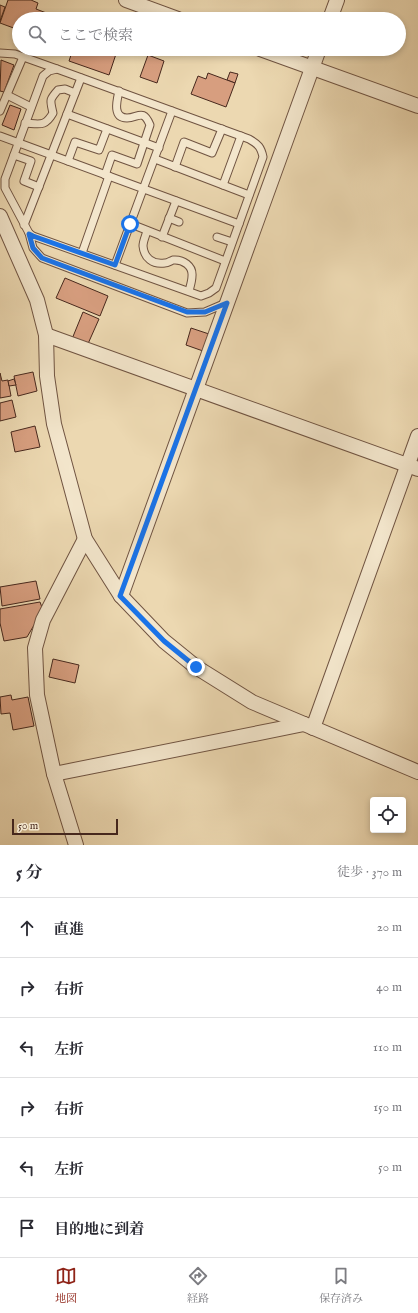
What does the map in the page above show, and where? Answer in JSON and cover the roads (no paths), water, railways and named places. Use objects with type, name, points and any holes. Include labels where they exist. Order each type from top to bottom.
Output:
[{"type":"street","points":[[126,0],[159,12]]},
{"type":"street","points":[[333,12],[338,0]]},
{"type":"street","points":[[279,56],[418,106]]},
{"type":"street","points":[[120,596],[316,56]]},
{"type":"street","points":[[0,216],[37,300],[46,335],[47,376],[54,424],[85,539],[120,596],[164,641],[196,667],[252,702],[418,772]]},
{"type":"street","points":[[46,335],[413,467]]},
{"type":"street","points":[[309,726],[413,467],[418,436]]},
{"type":"street","points":[[76,845],[54,774],[37,695],[35,648],[44,620],[85,539]]},
{"type":"street","points":[[54,774],[309,726]]},
{"type":"lane","points":[[0,53],[12,54]]},
{"type":"lane","points":[[0,111],[23,57],[241,136],[258,144],[263,157],[216,288],[201,296],[29,234]]},
{"type":"lane","points":[[57,69],[49,71],[43,76],[5,179],[5,188],[29,234],[33,248],[42,258],[187,312],[205,312],[227,303]]},
{"type":"lane","points":[[24,225],[81,78]]},
{"type":"lane","points":[[25,123],[43,124],[49,120],[53,112],[50,102],[52,96],[58,90],[65,89],[75,93]]},
{"type":"lane","points":[[82,253],[112,155],[137,164],[150,125],[148,119],[144,116],[137,115],[127,118],[121,116],[115,105],[119,91]]},
{"type":"lane","points":[[7,95],[31,107]]},
{"type":"lane","points":[[115,265],[172,111]]},
{"type":"lane","points":[[67,114],[159,148]]},
{"type":"lane","points":[[68,161],[75,142],[99,150],[107,129]]},
{"type":"lane","points":[[175,167],[184,142],[212,153],[222,129]]},
{"type":"lane","points":[[0,136],[239,224]]},
{"type":"lane","points":[[224,185],[241,136]]},
{"type":"lane","points":[[14,155],[31,161],[24,181],[39,187]]},
{"type":"lane","points":[[155,159],[249,195]]},
{"type":"lane","points":[[162,237],[176,200]]},
{"type":"lane","points":[[169,218],[179,222]]},
{"type":"lane","points":[[130,224],[226,261]]},
{"type":"lane","points":[[147,231],[143,245],[149,260],[158,263],[166,263],[174,260],[187,263],[191,268],[192,276],[189,291]]},
{"type":"lane","points":[[217,237],[232,242]]}]
